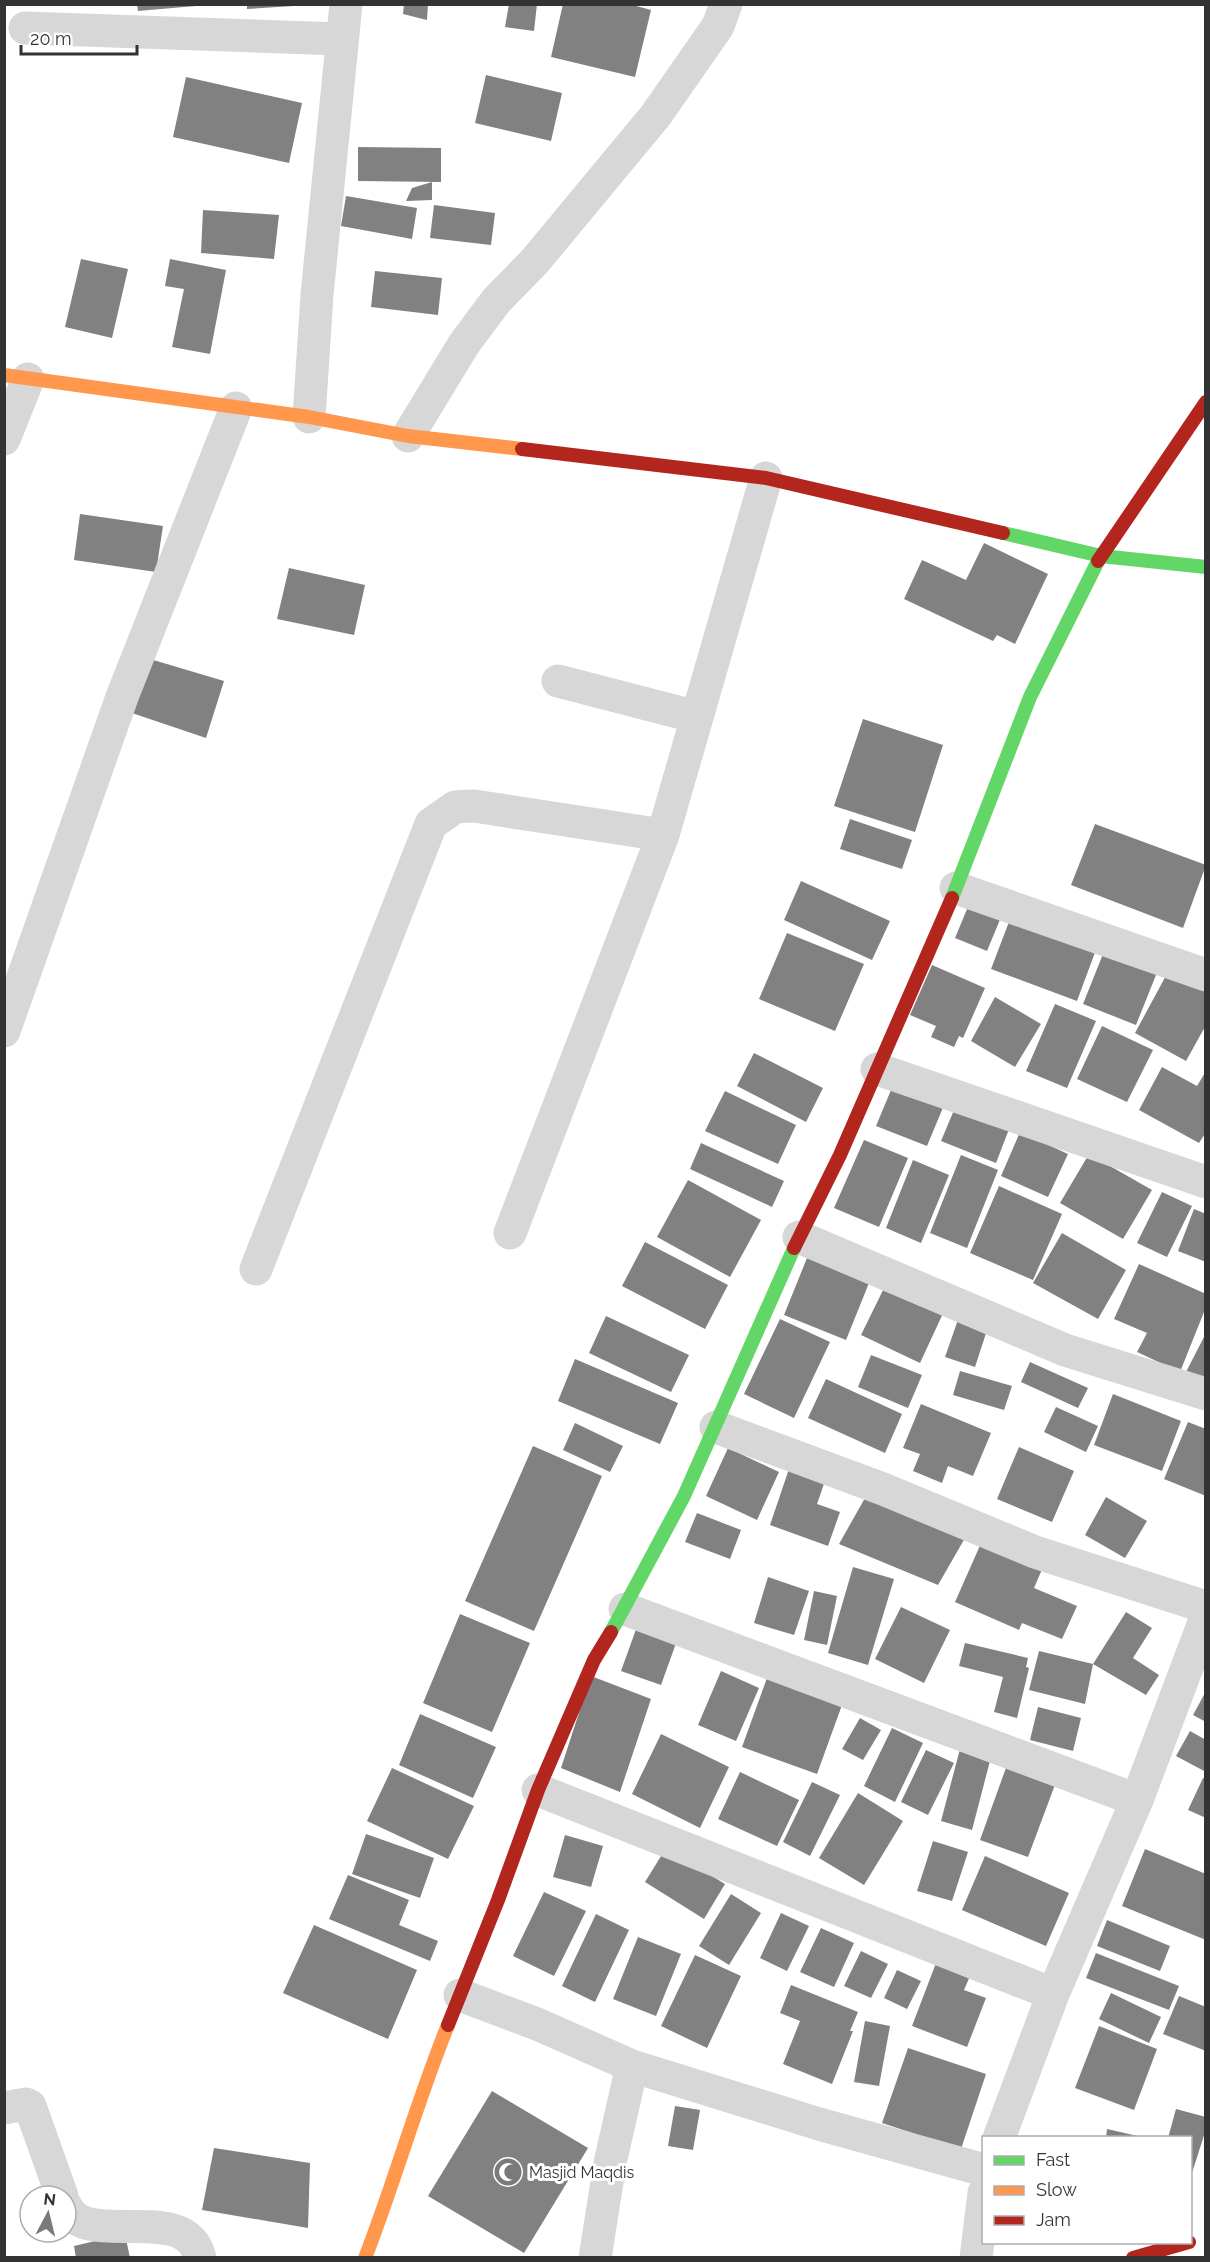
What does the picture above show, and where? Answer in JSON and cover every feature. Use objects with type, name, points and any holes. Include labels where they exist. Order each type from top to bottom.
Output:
[{"type":"street","points":[[309,417],[317,295],[346,4]]},
{"type":"street","points":[[408,436],[464,344],[496,301],[535,261],[656,115],[718,26],[726,4]]},
{"type":"street","points":[[25,28],[341,39]]},
{"type":"street","points":[[4,439],[16,377],[309,417],[408,436],[766,478],[1101,556],[1206,567]]},
{"type":"street","points":[[365,2258],[426,2079],[538,1790],[594,1660],[625,1610],[684,1496],[799,1237],[840,1155],[956,888],[1030,697],[1101,556],[1206,402]]},
{"type":"street","points":[[4,1031],[122,697],[236,408]]},
{"type":"street","points":[[510,1233],[663,835],[766,478]]},
{"type":"street","points":[[558,681],[697,717]]},
{"type":"street","points":[[256,1269],[431,824],[455,807],[474,806],[663,835]]},
{"type":"street","points":[[956,888],[1206,975]]},
{"type":"street","points":[[877,1069],[1206,1182]]},
{"type":"street","points":[[799,1237],[1065,1350],[1206,1394]]},
{"type":"street","points":[[716,1427],[883,1488],[1035,1552],[1206,1607]]},
{"type":"street","points":[[625,1610],[1137,1800]]},
{"type":"street","points":[[1000,2136],[1053,1994],[1137,1800],[1206,1617]]},
{"type":"street","points":[[538,1790],[1053,1994]]},
{"type":"street","points":[[459,1995],[537,2024],[632,2066],[819,2124],[982,2169]]},
{"type":"street","points":[[596,2258],[610,2163],[632,2066]]},
{"type":"street","points":[[4,2108],[26,2104],[30,2106],[58,2184]]},
{"type":"street","points":[[976,2256],[982,2205]]},
{"type":"street","points":[[78,2221],[93,2227],[118,2225],[163,2228],[182,2234],[194,2244],[200,2258]]},
{"type":"street","points":[[1133,2258],[1183,2244]]},
{"type":"building","points":[[137,4],[196,4],[196,6],[138,11]]},
{"type":"building","points":[[247,4],[294,4],[294,6],[247,9]]},
{"type":"building","points":[[404,4],[428,4],[427,20],[403,14]]},
{"type":"building","points":[[509,4],[537,4],[534,31],[505,27]]},
{"type":"building","points":[[563,4],[629,4],[651,10],[635,77],[551,57]]},
{"type":"building","points":[[486,75],[562,93],[551,141],[475,123]]},
{"type":"building","points":[[186,77],[302,103],[289,163],[173,137]]},
{"type":"building","points":[[358,147],[441,148],[441,182],[358,181]]},
{"type":"building","points":[[432,182],[432,200],[406,201],[412,188]]},
{"type":"building","points":[[346,196],[417,208],[412,239],[341,226]]},
{"type":"building","points":[[434,205],[495,213],[491,245],[430,238]]},
{"type":"building","points":[[203,210],[279,215],[274,259],[201,253]]},
{"type":"building","points":[[81,259],[128,269],[112,338],[65,327]]},
{"type":"building","points":[[170,259],[226,270],[210,354],[172,347],[184,289],[165,286]]},
{"type":"building","points":[[375,271],[442,278],[438,315],[371,307]]},
{"type":"building","points":[[80,514],[163,526],[156,572],[74,560]]},
{"type":"building","points":[[984,543],[1048,574],[1015,644],[997,635],[993,641],[904,599],[922,560],[966,580]]},
{"type":"building","points":[[289,568],[365,585],[354,635],[277,619]]},
{"type":"building","points":[[150,659],[224,681],[206,738],[126,711]]},
{"type":"building","points":[[863,719],[943,745],[915,832],[834,806]]},
{"type":"building","points":[[850,819],[912,840],[902,869],[840,849]]},
{"type":"building","points":[[1095,824],[1206,865],[1183,928],[1071,885]]},
{"type":"building","points":[[801,881],[890,921],[872,960],[784,920]]},
{"type":"building","points":[[972,897],[1004,910],[987,951],[955,938]]},
{"type":"building","points":[[1012,914],[1097,947],[1077,1001],[991,969]]},
{"type":"building","points":[[787,933],[864,964],[835,1031],[759,999]]},
{"type":"building","points":[[1105,949],[1158,970],[1136,1025],[1083,1004]]},
{"type":"building","points":[[932,965],[985,988],[963,1038],[959,1036],[954,1047],[931,1037],[936,1026],[910,1015]]},
{"type":"building","points":[[1169,970],[1206,990],[1206,1025],[1186,1061],[1135,1033]]},
{"type":"building","points":[[995,997],[1041,1024],[1015,1067],[971,1041]]},
{"type":"building","points":[[1055,1004],[1096,1021],[1067,1088],[1026,1071]]},
{"type":"building","points":[[1102,1026],[1153,1050],[1127,1102],[1077,1079]]},
{"type":"building","points":[[754,1053],[823,1088],[806,1122],[737,1086]]},
{"type":"building","points":[[1162,1067],[1197,1086],[1206,1071],[1206,1132],[1199,1143],[1139,1110]]},
{"type":"building","points":[[896,1078],[947,1098],[927,1146],[876,1126]]},
{"type":"building","points":[[725,1091],[796,1125],[778,1164],[705,1131]]},
{"type":"building","points":[[957,1103],[1011,1124],[996,1163],[941,1141]]},
{"type":"building","points":[[1020,1132],[1068,1154],[1048,1197],[1001,1176]]},
{"type":"building","points":[[864,1140],[908,1158],[879,1227],[834,1208]]},
{"type":"building","points":[[701,1143],[784,1181],[772,1207],[690,1169]]},
{"type":"building","points":[[1089,1154],[1152,1190],[1123,1239],[1060,1203]]},
{"type":"building","points":[[961,1155],[998,1170],[967,1248],[930,1233]]},
{"type":"building","points":[[913,1160],[949,1175],[921,1243],[886,1228]]},
{"type":"building","points":[[688,1180],[761,1220],[730,1277],[657,1237]]},
{"type":"building","points":[[999,1186],[1062,1214],[1033,1280],[970,1253]]},
{"type":"building","points":[[1162,1192],[1192,1206],[1167,1257],[1137,1243]]},
{"type":"building","points":[[1194,1209],[1206,1214],[1206,1262],[1178,1251]]},
{"type":"building","points":[[1062,1233],[1126,1270],[1098,1319],[1033,1283]]},
{"type":"building","points":[[645,1242],[728,1285],[705,1329],[622,1286]]},
{"type":"building","points":[[807,1258],[869,1283],[846,1340],[784,1315]]},
{"type":"building","points":[[1139,1264],[1206,1294],[1206,1307],[1180,1372],[1137,1352],[1147,1333],[1114,1319]]},
{"type":"building","points":[[887,1282],[945,1309],[920,1363],[861,1335]]},
{"type":"building","points":[[960,1314],[989,1324],[975,1367],[945,1357]]},
{"type":"building","points":[[606,1316],[689,1355],[671,1392],[589,1353]]},
{"type":"building","points":[[780,1319],[830,1342],[794,1418],[744,1394]]},
{"type":"building","points":[[1206,1333],[1206,1382],[1186,1372]]},
{"type":"building","points":[[871,1355],[922,1375],[908,1408],[858,1387]]},
{"type":"building","points":[[575,1359],[678,1403],[660,1444],[558,1401]]},
{"type":"building","points":[[1030,1362],[1088,1388],[1078,1408],[1021,1382]]},
{"type":"building","points":[[960,1371],[1012,1386],[1004,1410],[953,1395]]},
{"type":"building","points":[[826,1379],[902,1414],[885,1453],[808,1418]]},
{"type":"building","points":[[1113,1394],[1181,1421],[1162,1471],[1094,1445]]},
{"type":"building","points":[[921,1404],[991,1433],[973,1476],[948,1466],[942,1483],[913,1471],[920,1454],[903,1448]]},
{"type":"building","points":[[1056,1407],[1098,1426],[1086,1452],[1044,1432]]},
{"type":"building","points":[[1188,1422],[1206,1429],[1206,1496],[1164,1479]]},
{"type":"building","points":[[575,1423],[623,1446],[610,1472],[563,1450]]},
{"type":"building","points":[[533,1446],[602,1476],[534,1631],[465,1601]]},
{"type":"building","points":[[1019,1447],[1074,1471],[1052,1522],[997,1499]]},
{"type":"building","points":[[728,1448],[779,1472],[757,1520],[706,1496]]},
{"type":"building","points":[[790,1466],[826,1478],[817,1504],[840,1512],[828,1546],[770,1525]]},
{"type":"building","points":[[1106,1497],[1147,1521],[1125,1558],[1085,1535]]},
{"type":"building","points":[[865,1498],[965,1538],[938,1585],[839,1544]]},
{"type":"building","points":[[697,1513],[741,1530],[730,1559],[685,1542]]},
{"type":"building","points":[[982,1541],[1043,1567],[1034,1588],[1077,1606],[1062,1639],[1022,1623],[1019,1630],[955,1602]]},
{"type":"building","points":[[853,1567],[894,1579],[868,1665],[828,1653]]},
{"type":"building","points":[[768,1577],[809,1591],[794,1635],[754,1623]]},
{"type":"building","points":[[814,1591],[837,1596],[827,1645],[804,1640]]},
{"type":"building","points":[[901,1607],[950,1630],[924,1683],[875,1659]]},
{"type":"building","points":[[1126,1612],[1152,1628],[1133,1658],[1159,1675],[1146,1695],[1093,1664]]},
{"type":"building","points":[[460,1614],[530,1643],[492,1732],[423,1703]]},
{"type":"building","points":[[639,1621],[679,1635],[661,1685],[621,1671]]},
{"type":"building","points":[[965,1643],[1028,1658],[1026,1667],[1029,1668],[1017,1718],[994,1712],[1003,1677],[959,1666]]},
{"type":"building","points":[[1039,1651],[1093,1664],[1085,1704],[1029,1690]]},
{"type":"building","points":[[721,1671],[759,1688],[736,1741],[698,1725]]},
{"type":"building","points":[[591,1676],[651,1699],[620,1792],[561,1768]]},
{"type":"building","points":[[767,1678],[842,1705],[817,1774],[742,1747]]},
{"type":"building","points":[[1206,1691],[1206,1722],[1193,1715]]},
{"type":"building","points":[[1038,1707],[1081,1718],[1073,1751],[1030,1740]]},
{"type":"building","points":[[420,1714],[496,1747],[473,1798],[399,1765]]},
{"type":"building","points":[[860,1718],[881,1730],[863,1760],[842,1749]]},
{"type":"building","points":[[892,1728],[923,1743],[895,1802],[864,1786]]},
{"type":"building","points":[[1190,1731],[1206,1740],[1206,1772],[1176,1756]]},
{"type":"building","points":[[661,1734],[729,1767],[700,1828],[632,1794]]},
{"type":"building","points":[[960,1749],[991,1757],[972,1830],[941,1821]]},
{"type":"building","points":[[926,1750],[954,1763],[928,1815],[901,1802]]},
{"type":"building","points":[[1007,1765],[1056,1782],[1028,1857],[980,1840]]},
{"type":"building","points":[[392,1768],[474,1806],[448,1859],[367,1821]]},
{"type":"building","points":[[740,1772],[799,1800],[777,1846],[718,1819]]},
{"type":"building","points":[[1203,1778],[1206,1779],[1206,1818],[1188,1810]]},
{"type":"building","points":[[812,1782],[840,1795],[810,1856],[783,1842]]},
{"type":"building","points":[[858,1793],[903,1821],[864,1885],[819,1858]]},
{"type":"building","points":[[366,1834],[434,1858],[420,1898],[352,1874]]},
{"type":"building","points":[[565,1835],[603,1846],[591,1887],[553,1877]]},
{"type":"building","points":[[933,1841],[968,1852],[952,1901],[917,1891]]},
{"type":"building","points":[[666,1848],[725,1884],[704,1919],[645,1882]]},
{"type":"building","points":[[1145,1849],[1206,1874],[1206,1940],[1122,1906]]},
{"type":"building","points":[[985,1856],[1069,1893],[1046,1946],[962,1910]]},
{"type":"building","points":[[348,1875],[409,1900],[399,1925],[438,1941],[430,1961],[329,1919]]},
{"type":"building","points":[[544,1892],[586,1911],[554,1976],[513,1956]]},
{"type":"building","points":[[731,1894],[761,1913],[729,1965],[699,1946]]},
{"type":"building","points":[[781,1913],[809,1926],[787,1971],[760,1958]]},
{"type":"building","points":[[596,1914],[629,1930],[595,2002],[562,1986]]},
{"type":"building","points":[[1107,1920],[1170,1946],[1160,1971],[1097,1946]]},
{"type":"building","points":[[314,1925],[417,1970],[388,2039],[283,1993]]},
{"type":"building","points":[[821,1928],[854,1943],[834,1987],[800,1972]]},
{"type":"building","points":[[638,1937],[681,1954],[656,2016],[613,1999]]},
{"type":"building","points":[[861,1951],[888,1964],[871,1998],[844,1986]]},
{"type":"building","points":[[1096,1953],[1179,1986],[1169,2010],[1086,1978]]},
{"type":"building","points":[[695,1955],[741,1976],[707,2048],[661,2026]]},
{"type":"building","points":[[936,1963],[970,1976],[964,1990],[986,1998],[967,2047],[912,2026]]},
{"type":"building","points":[[897,1970],[921,1981],[907,2009],[884,1998]]},
{"type":"building","points":[[791,1985],[858,2012],[832,2084],[783,2064],[800,2021],[780,2013]]},
{"type":"building","points":[[1111,1993],[1161,2017],[1149,2043],[1099,2019]]},
{"type":"building","points":[[1179,1996],[1206,2007],[1206,2051],[1163,2034]]},
{"type":"building","points":[[865,2021],[890,2026],[879,2086],[854,2082]]},
{"type":"building","points":[[1099,2026],[1157,2049],[1134,2110],[1075,2088]]},
{"type":"building","points":[[908,2048],[986,2074],[961,2149],[882,2123]]},
{"type":"building","name":"Masjid Maqdis","points":[[492,2091],[588,2148],[524,2253],[428,2196]]},
{"type":"building","points":[[675,2106],[700,2110],[693,2150],[668,2146]]},
{"type":"building","points":[[1176,2109],[1206,2117],[1206,2129],[1192,2173],[1192,2136],[1169,2136]]},
{"type":"building","points":[[1107,2129],[1138,2136],[1106,2136]]},
{"type":"building","points":[[214,2148],[310,2163],[308,2228],[202,2210]]},
{"type":"building","points":[[125,2234],[130,2258],[76,2258],[74,2246]]},
{"type":"traffic: fast","points":[[1003,533],[1101,556],[1206,567]]},
{"type":"traffic: fast","points":[[952,898],[1030,697],[1098,561]]},
{"type":"traffic: fast","points":[[611,1632],[684,1496],[794,1248]]},
{"type":"traffic: slow","points":[[4,375],[309,417],[408,436],[522,449]]},
{"type":"traffic: slow","points":[[365,2258],[448,2025]]},
{"type":"traffic: jam","points":[[1098,561],[1206,402]]},
{"type":"traffic: jam","points":[[522,449],[766,478],[1003,533]]},
{"type":"traffic: jam","points":[[794,1248],[840,1155],[952,898]]},
{"type":"traffic: jam","points":[[448,2025],[498,1900],[538,1790],[594,1660],[611,1632]]},
{"type":"traffic: jam","points":[[1133,2258],[1182,2244]]},
{"type":"place","name":"Masjid Maqdis","points":[[508,2172]]}]
